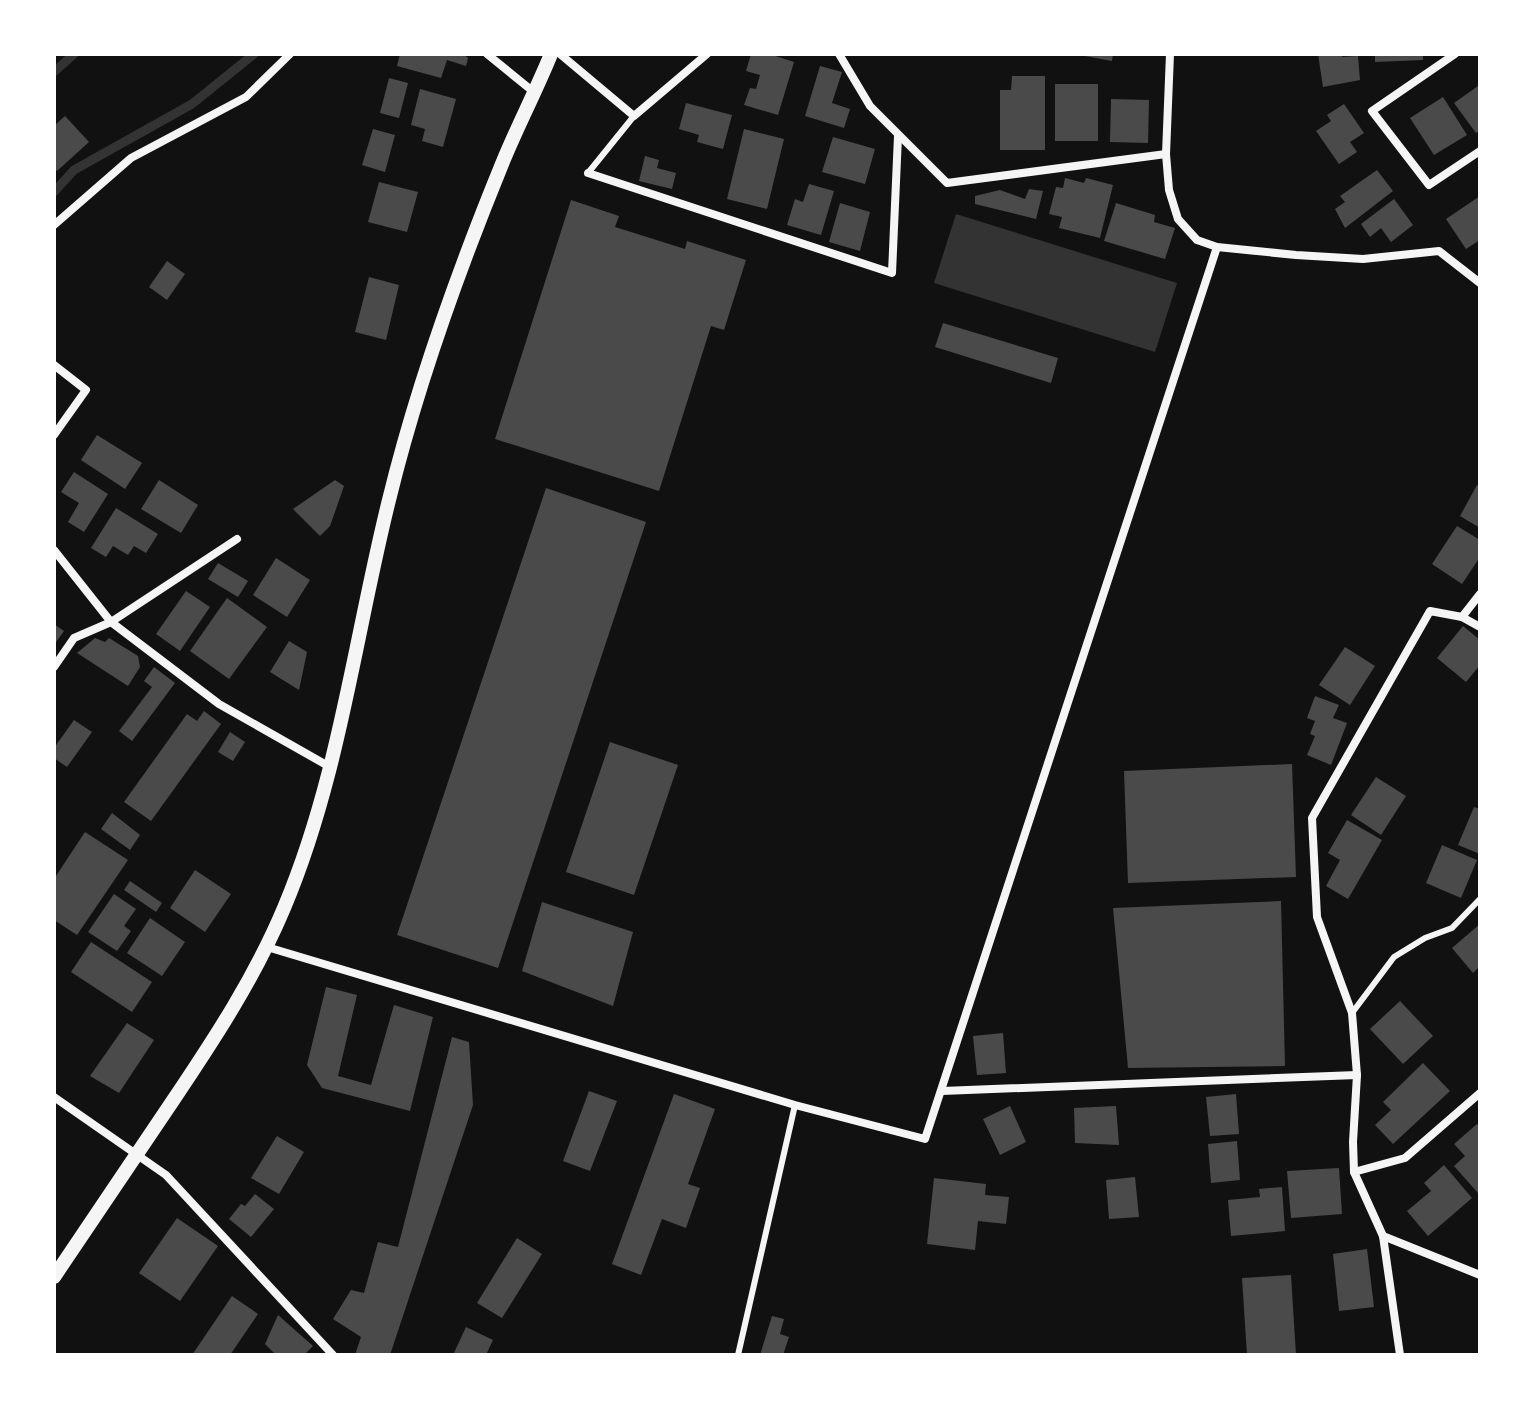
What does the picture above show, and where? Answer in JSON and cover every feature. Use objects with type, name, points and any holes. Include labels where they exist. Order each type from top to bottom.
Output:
[{"type":"street","points":[[54,225],[131,158],[246,97],[290,54]]},
{"type":"street","points":[[487,54],[535,93]]},
{"type":"street","points":[[54,1277],[226,1021],[267,947],[304,856],[331,768],[388,502],[406,436],[449,299],[503,161],[551,54]]},
{"type":"street","points":[[560,54],[634,116],[707,54]]},
{"type":"street","points":[[839,54],[870,106],[947,183],[1166,154]]},
{"type":"street","points":[[1170,54],[1166,154],[1169,190],[1178,219],[1197,240],[1217,247],[1363,259],[1439,251],[1480,283]]},
{"type":"street","points":[[1455,54],[1372,111],[1429,185],[1480,151]]},
{"type":"street","points":[[588,173],[892,273],[898,136]]},
{"type":"street","points":[[267,947],[795,1105],[925,1139],[1217,247]]},
{"type":"street","points":[[54,365],[86,390],[54,435]]},
{"type":"street","points":[[54,667],[74,638],[111,622],[237,539]]},
{"type":"street","points":[[54,550],[111,622],[219,704],[331,768]]},
{"type":"street","points":[[1462,617],[1480,594]]},
{"type":"street","points":[[1400,1355],[1383,1236],[1354,1172],[1357,1075],[1352,1013],[1317,917],[1312,818],[1430,611],[1462,617],[1480,627]]},
{"type":"street","points":[[942,1091],[1357,1075]]},
{"type":"street","points":[[1354,1172],[1405,1158],[1480,1093]]},
{"type":"street","points":[[54,1097],[166,1175],[333,1355]]},
{"type":"street","points":[[1383,1236],[1480,1275]]},
{"type":"lane","points":[[588,173],[634,116]]},
{"type":"lane","points":[[54,210],[62,218]]},
{"type":"lane","points":[[1352,1013],[1394,957],[1425,938],[1452,928],[1480,899]]},
{"type":"lane","points":[[738,1355],[795,1105]]},
{"type":"shaded area","points":[[956,214],[1177,283],[1155,352],[934,283]]},
{"type":"building","points":[[400,54],[463,54],[468,58],[466,66],[447,60],[441,78],[397,66]]},
{"type":"building","points":[[751,54],[769,54],[794,62],[778,115],[744,105],[750,88],[756,89],[760,75],[746,71]]},
{"type":"building","points":[[1074,54],[1113,54],[1112,61]]},
{"type":"building","points":[[1318,54],[1358,56],[1360,80],[1323,87]]},
{"type":"building","points":[[1375,54],[1423,54],[1423,60],[1375,62]]},
{"type":"building","points":[[820,66],[842,72],[832,103],[850,109],[844,128],[805,116]]},
{"type":"building","points":[[1012,76],[1045,76],[1045,150],[1000,150],[1000,90],[1011,90]]},
{"type":"building","points":[[389,78],[408,83],[399,118],[380,113]]},
{"type":"building","points":[[1055,84],[1098,84],[1098,141],[1055,141]]},
{"type":"building","points":[[1478,86],[1480,130],[1476,133],[1454,103]]},
{"type":"building","points":[[420,89],[456,99],[443,147],[422,141],[425,129],[411,125]]},
{"type":"building","points":[[1443,97],[1467,135],[1434,155],[1410,118]]},
{"type":"building","points":[[1111,99],[1149,100],[1148,143],[1110,142]]},
{"type":"building","points":[[686,103],[732,115],[723,149],[697,142],[699,135],[679,129]]},
{"type":"building","points":[[1344,104],[1364,133],[1350,142],[1357,152],[1339,164],[1316,131],[1331,121],[1327,115]]},
{"type":"building","points":[[65,116],[89,142],[57,171],[54,168],[54,126]]},
{"type":"building","points":[[373,129],[395,135],[385,172],[362,165]]},
{"type":"building","points":[[744,129],[784,139],[767,209],[727,199]]},
{"type":"building","points":[[833,137],[875,149],[865,184],[822,172]]},
{"type":"building","points":[[645,156],[659,160],[657,168],[676,173],[672,189],[639,181]]},
{"type":"building","points":[[1377,170],[1393,191],[1345,228],[1335,209],[1345,202],[1340,196]]},
{"type":"building","points":[[1065,178],[1084,183],[1086,178],[1113,185],[1100,238],[1059,228],[1062,217],[1049,214],[1056,187],[1063,188]]},
{"type":"building","points":[[379,182],[418,192],[407,232],[368,222]]},
{"type":"building","points":[[809,184],[834,191],[821,235],[787,225],[795,199],[803,202]]},
{"type":"building","points":[[1029,189],[1043,191],[1036,219],[975,204],[975,196],[1000,190],[1025,199]]},
{"type":"building","points":[[1480,196],[1480,240],[1466,249],[1446,219]]},
{"type":"building","points":[[1394,199],[1413,225],[1391,242],[1381,228],[1370,237],[1361,224]]},
{"type":"building","points":[[571,200],[619,216],[615,227],[685,249],[687,241],[746,260],[724,330],[711,326],[659,491],[495,439]]},
{"type":"building","points":[[840,203],[870,212],[860,251],[829,242]]},
{"type":"building","points":[[1116,203],[1155,215],[1154,222],[1175,228],[1165,259],[1104,241]]},
{"type":"building","points":[[167,261],[185,274],[167,300],[149,287]]},
{"type":"building","points":[[369,277],[399,285],[386,340],[355,332]]},
{"type":"building","points":[[943,323],[1058,358],[1051,383],[935,347]]},
{"type":"building","points":[[97,435],[142,463],[125,489],[81,460]]},
{"type":"building","points":[[74,472],[108,494],[84,532],[68,522],[79,503],[61,492]]},
{"type":"building","points":[[159,480],[198,505],[181,533],[141,509]]},
{"type":"building","points":[[335,480],[344,486],[330,526],[320,536],[293,509]]},
{"type":"building","points":[[1477,485],[1480,487],[1480,528],[1460,516]]},
{"type":"building","points":[[546,488],[646,522],[498,968],[397,935]]},
{"type":"building","points":[[116,508],[158,534],[146,553],[134,546],[128,555],[113,546],[106,557],[91,548]]},
{"type":"building","points":[[1457,526],[1480,540],[1480,557],[1462,584],[1432,564]]},
{"type":"building","points":[[276,558],[310,580],[287,617],[253,595]]},
{"type":"building","points":[[218,563],[248,581],[238,597],[208,579]]},
{"type":"building","points":[[186,591],[210,607],[180,651],[156,634]]},
{"type":"building","points":[[227,598],[267,627],[229,679],[190,651]]},
{"type":"building","points":[[54,624],[64,631],[54,645]]},
{"type":"building","points":[[1463,626],[1480,640],[1480,665],[1466,682],[1437,658]]},
{"type":"building","points":[[95,638],[105,642],[109,638],[138,656],[140,667],[128,686],[77,653]]},
{"type":"building","points":[[289,641],[307,652],[299,690],[270,672]]},
{"type":"building","points":[[1345,647],[1375,666],[1350,705],[1319,685]]},
{"type":"building","points":[[154,667],[175,683],[132,741],[119,731],[152,687],[144,681]]},
{"type":"building","points":[[1315,696],[1339,705],[1333,718],[1347,723],[1331,765],[1307,755],[1315,736],[1310,734],[1315,721],[1307,718]]},
{"type":"building","points":[[204,711],[221,724],[151,821],[124,802],[187,714],[197,721]]},
{"type":"building","points":[[74,720],[92,732],[67,767],[54,758],[54,748]]},
{"type":"building","points":[[230,732],[245,742],[233,761],[218,752]]},
{"type":"building","points":[[610,742],[678,765],[634,895],[566,872]]},
{"type":"building","points":[[1292,764],[1296,877],[1128,883],[1124,771]]},
{"type":"building","points":[[1376,777],[1406,796],[1381,835],[1351,815]]},
{"type":"building","points":[[1474,807],[1480,809],[1480,854],[1458,845]]},
{"type":"building","points":[[112,813],[140,835],[130,850],[101,829]]},
{"type":"building","points":[[1347,820],[1382,840],[1348,899],[1326,886],[1340,860],[1328,853]]},
{"type":"building","points":[[85,832],[128,860],[77,935],[54,920],[54,879]]},
{"type":"building","points":[[1442,845],[1477,860],[1461,898],[1426,883]]},
{"type":"building","points":[[195,870],[231,894],[205,932],[170,908]]},
{"type":"building","points":[[130,881],[162,903],[156,912],[124,890]]},
{"type":"building","points":[[114,894],[136,909],[124,926],[131,931],[117,951],[88,932]]},
{"type":"building","points":[[1281,901],[1285,1066],[1128,1068],[1113,908]]},
{"type":"building","points":[[542,902],[633,932],[613,1006],[522,971]]},
{"type":"building","points":[[150,918],[185,942],[162,976],[127,953]]},
{"type":"building","points":[[1480,924],[1480,966],[1473,973],[1452,948]]},
{"type":"building","points":[[91,942],[152,982],[132,1012],[71,972]]},
{"type":"building","points":[[326,987],[357,995],[338,1076],[371,1085],[394,1005],[433,1017],[410,1111],[322,1088],[307,1065]]},
{"type":"building","points":[[1400,1001],[1433,1036],[1403,1064],[1370,1029]]},
{"type":"building","points":[[127,1023],[154,1040],[119,1093],[90,1076]]},
{"type":"building","points":[[1003,1033],[1006,1073],[977,1075],[973,1036]]},
{"type":"building","points":[[452,1037],[469,1042],[473,1105],[390,1355],[355,1355],[361,1337],[333,1319],[351,1290],[364,1293],[378,1242],[398,1247]]},
{"type":"building","points":[[1423,1063],[1450,1091],[1393,1144],[1375,1125],[1391,1110],[1383,1102]]},
{"type":"building","points":[[589,1091],[617,1101],[590,1171],[563,1161]]},
{"type":"building","points":[[674,1094],[715,1109],[688,1184],[700,1188],[686,1228],[662,1219],[641,1275],[612,1264]]},
{"type":"building","points":[[1236,1094],[1239,1134],[1210,1136],[1206,1097]]},
{"type":"building","points":[[1010,1106],[1026,1142],[1000,1155],[983,1119]]},
{"type":"building","points":[[1116,1106],[1119,1145],[1075,1143],[1074,1108]]},
{"type":"building","points":[[1477,1124],[1480,1128],[1478,1193],[1454,1166],[1465,1156],[1454,1144]]},
{"type":"building","points":[[277,1136],[304,1152],[279,1194],[251,1178]]},
{"type":"building","points":[[1237,1141],[1240,1180],[1211,1183],[1208,1144]]},
{"type":"building","points":[[1444,1165],[1472,1198],[1428,1236],[1407,1211],[1431,1191],[1424,1183]]},
{"type":"building","points":[[1339,1168],[1342,1214],[1291,1218],[1287,1171]]},
{"type":"building","points":[[1135,1177],[1139,1217],[1109,1219],[1106,1180]]},
{"type":"building","points":[[934,1178],[986,1184],[985,1195],[1009,1197],[1006,1224],[978,1221],[975,1250],[927,1244]]},
{"type":"building","points":[[1282,1187],[1285,1231],[1231,1236],[1228,1200],[1260,1197],[1259,1189]]},
{"type":"building","points":[[255,1194],[274,1209],[251,1237],[229,1219],[241,1204],[245,1206]]},
{"type":"building","points":[[177,1218],[218,1246],[180,1301],[139,1273]]},
{"type":"building","points":[[517,1238],[542,1254],[502,1318],[477,1303]]},
{"type":"building","points":[[1367,1249],[1374,1307],[1339,1311],[1333,1254]]},
{"type":"building","points":[[1291,1275],[1296,1355],[1247,1355],[1242,1278]]},
{"type":"building","points":[[232,1296],[258,1314],[230,1355],[192,1355]]},
{"type":"building","points":[[278,1315],[313,1346],[304,1355],[276,1355],[265,1344]]},
{"type":"building","points":[[772,1316],[784,1319],[780,1334],[789,1337],[783,1355],[760,1355]]},
{"type":"building","points":[[466,1327],[493,1340],[486,1355],[453,1355]]},
{"type":"waterway","points":[[54,72],[74,54]]},
{"type":"waterway","points":[[54,192],[74,170],[192,104],[254,54]]}]
